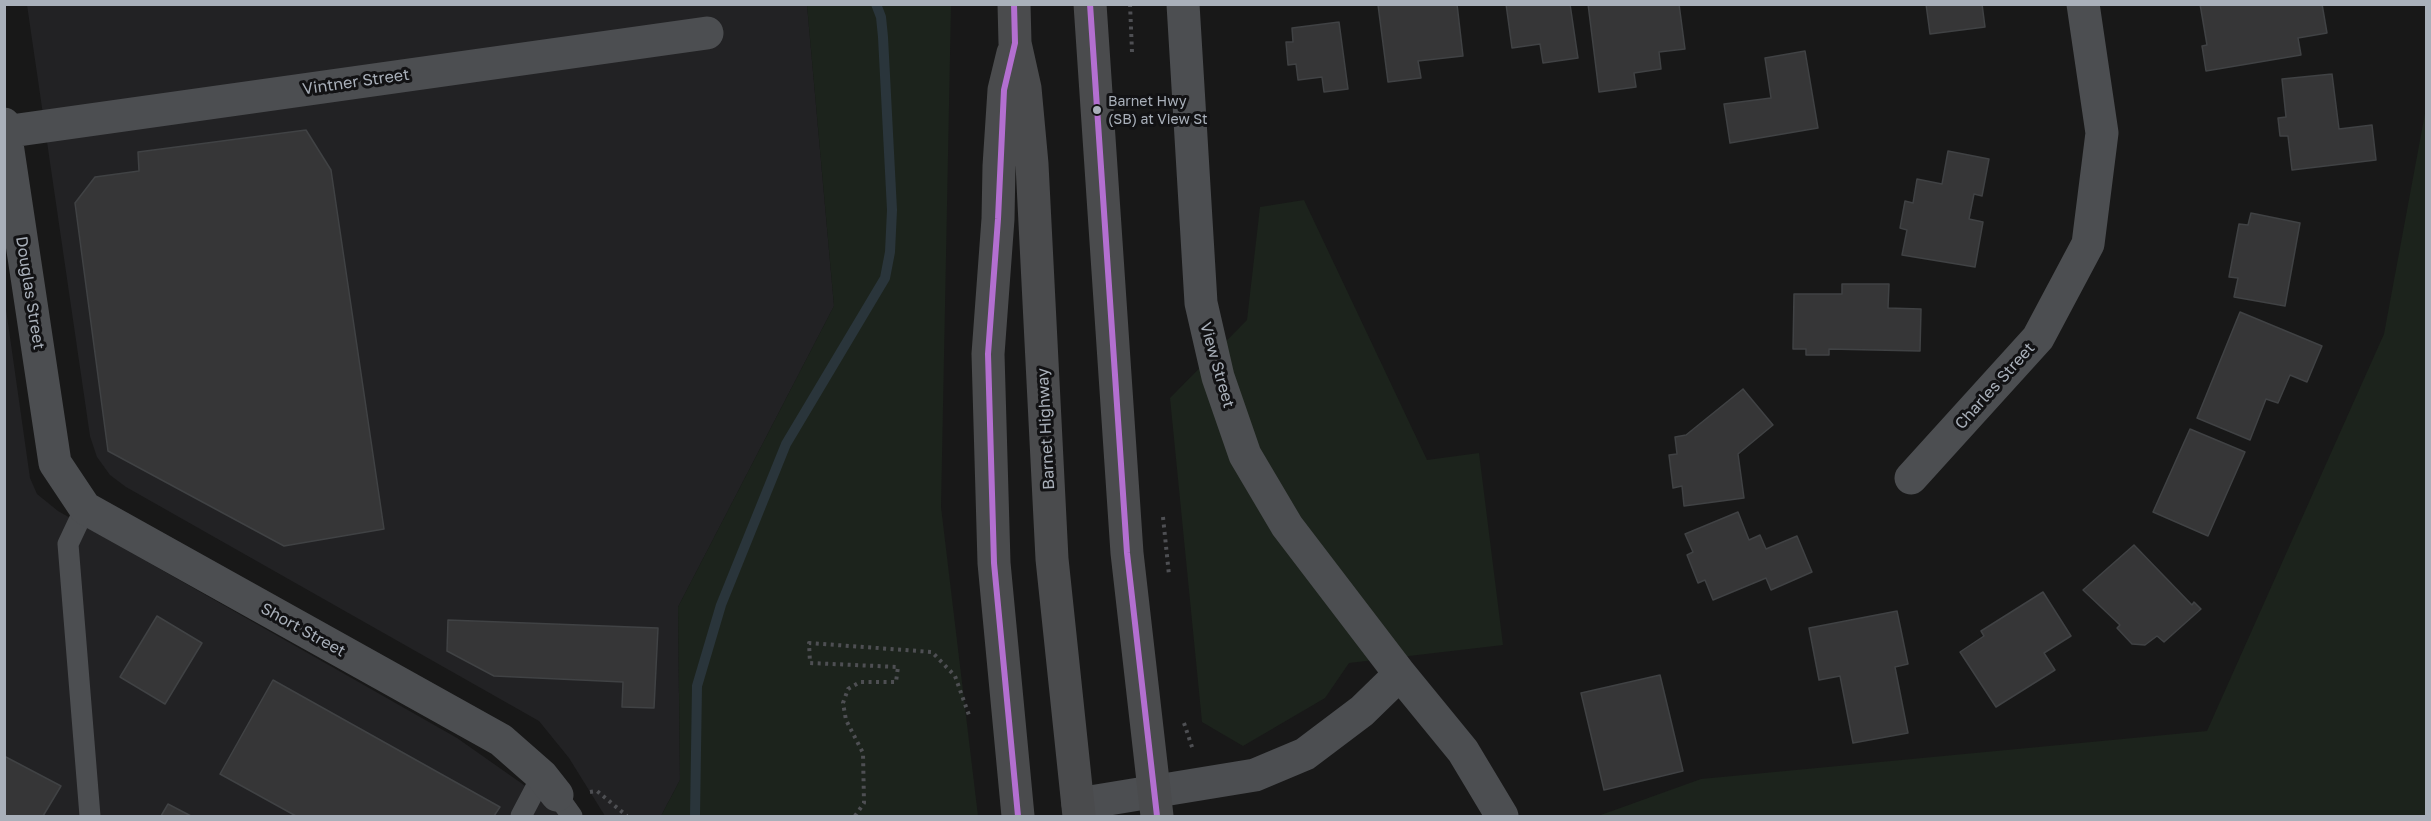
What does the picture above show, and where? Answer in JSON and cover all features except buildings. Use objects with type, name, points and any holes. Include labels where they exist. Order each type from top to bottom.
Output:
[{"type":"main road","name":"Barnet Highway","points":[[1014,4],[1015,43],[1025,88],[1032,164],[1052,559],[1078,810]]},
{"type":"main road","points":[[1090,4],[1127,553],[1155,804]]},
{"type":"main road","name":"Barnet Highway","points":[[1015,43],[1004,90],[998,219],[988,354],[994,563],[1018,816]]},
{"type":"street","name":"View Street","points":[[1183,4],[1201,303],[1218,377],[1245,455],[1287,526],[1400,674],[1463,751],[1502,816]]},
{"type":"street","name":"Charles Street","points":[[1911,478],[2038,338],[2088,244],[2102,133],[2083,4]]},
{"type":"street","name":"Vintner Street","points":[[5,129],[707,33]]},
{"type":"street","name":"Douglas Street","points":[[5,129],[55,463]]},
{"type":"street","name":"Short Street","points":[[55,463],[85,508],[501,740],[557,796]]},
{"type":"street","points":[[1078,810],[1155,804],[1255,774],[1305,754],[1362,711],[1400,674]]},
{"type":"lane","points":[[85,508],[68,544],[90,816]]},
{"type":"lane","points":[[521,816],[557,796]]},
{"type":"path","points":[[855,816],[864,803],[863,753],[846,720],[843,703],[848,689],[860,682],[897,682],[898,667],[810,663],[809,643],[932,652],[955,676],[971,719]]},
{"type":"path","points":[[1190,736],[1192,747]]},
{"type":"shaded area","points":[[27,5],[807,5],[834,306],[678,607],[680,780],[661,816],[605,816],[569,758],[539,721],[126,487],[110,475],[97,457],[90,436]]},
{"type":"shaded area","points":[[807,5],[951,5],[941,507],[978,816],[661,816],[680,780],[678,607],[834,306]]},
{"type":"shaded area","points":[[2426,108],[2426,816],[1598,816],[1701,779],[2207,731],[2384,334]]},
{"type":"shaded area","points":[[1304,200],[1427,460],[1479,453],[1503,645],[1349,663],[1325,698],[1243,746],[1202,722],[1170,398],[1247,320],[1260,207]]},
{"type":"shaded area","points":[[4,295],[30,478],[37,494],[58,511],[457,738],[568,816],[5,816]]},
{"type":"waterway","points":[[695,816],[697,686],[721,605],[786,444],[885,278],[890,252],[892,210],[883,37],[881,17],[876,4]]},
{"type":"transit line","points":[[1014,4],[1015,43],[1004,90],[998,219],[988,354],[994,563],[1018,816]]},
{"type":"transit line","points":[[1090,4],[1127,553],[1157,816]]},
{"type":"place","name":"Barnet Hwy (SB) at View St","points":[[1097,110]]}]
